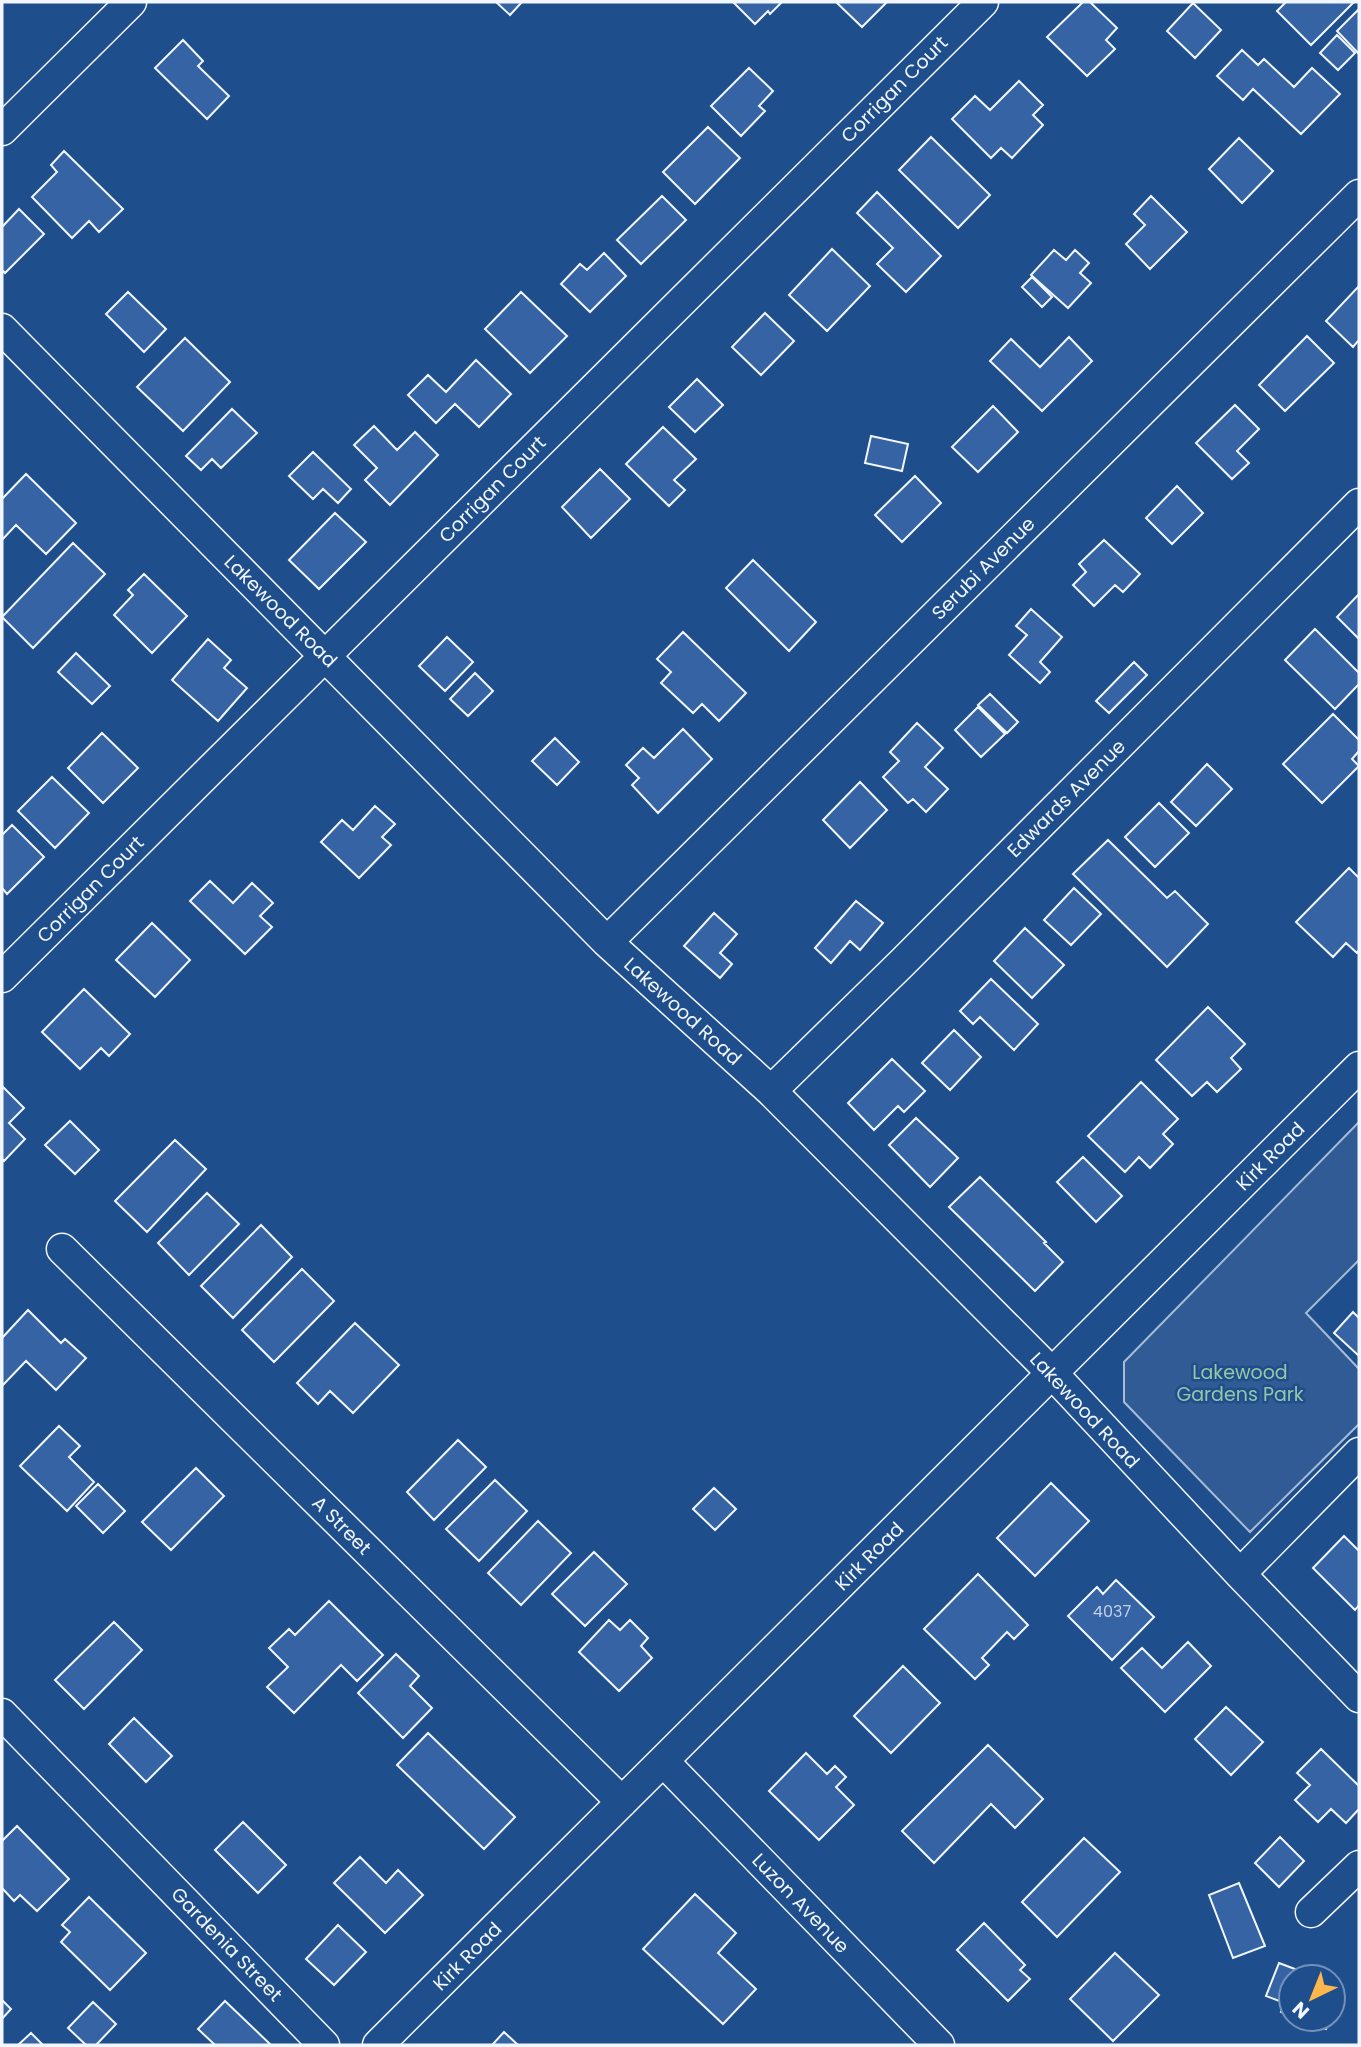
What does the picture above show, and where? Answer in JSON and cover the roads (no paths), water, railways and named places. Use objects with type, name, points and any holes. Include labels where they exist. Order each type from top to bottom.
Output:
[{"type":"street","points":[[2,130],[131,2]]},
{"type":"street","name":"Corrigan Court","points":[[2,976],[983,2]]},
{"type":"street","name":"Serubi Avenue","points":[[607,942],[1359,195]]},
{"type":"street","name":"Lakewood Road","points":[[2,329],[607,942],[771,1091],[1052,1373],[1359,1697]]},
{"type":"street","name":"Edwards Avenue","points":[[771,1091],[903,962],[1359,503]]},
{"type":"street","name":"Kirk Road","points":[[378,2045],[1359,1067]]},
{"type":"street","name":"A Street","points":[[62,1249],[622,1802]]},
{"type":"street","points":[[1240,1574],[1359,1453]]},
{"type":"street","name":"Gardenia Street","points":[[2,1714],[324,2045]]},
{"type":"street","name":"Luzon Avenue","points":[[663,1762],[939,2045]]},
{"type":"street","points":[[1311,1912],[1359,1866]]},
{"type":"park label","name":"Lakewood Gardens Park","points":[[1240,1383]]}]
